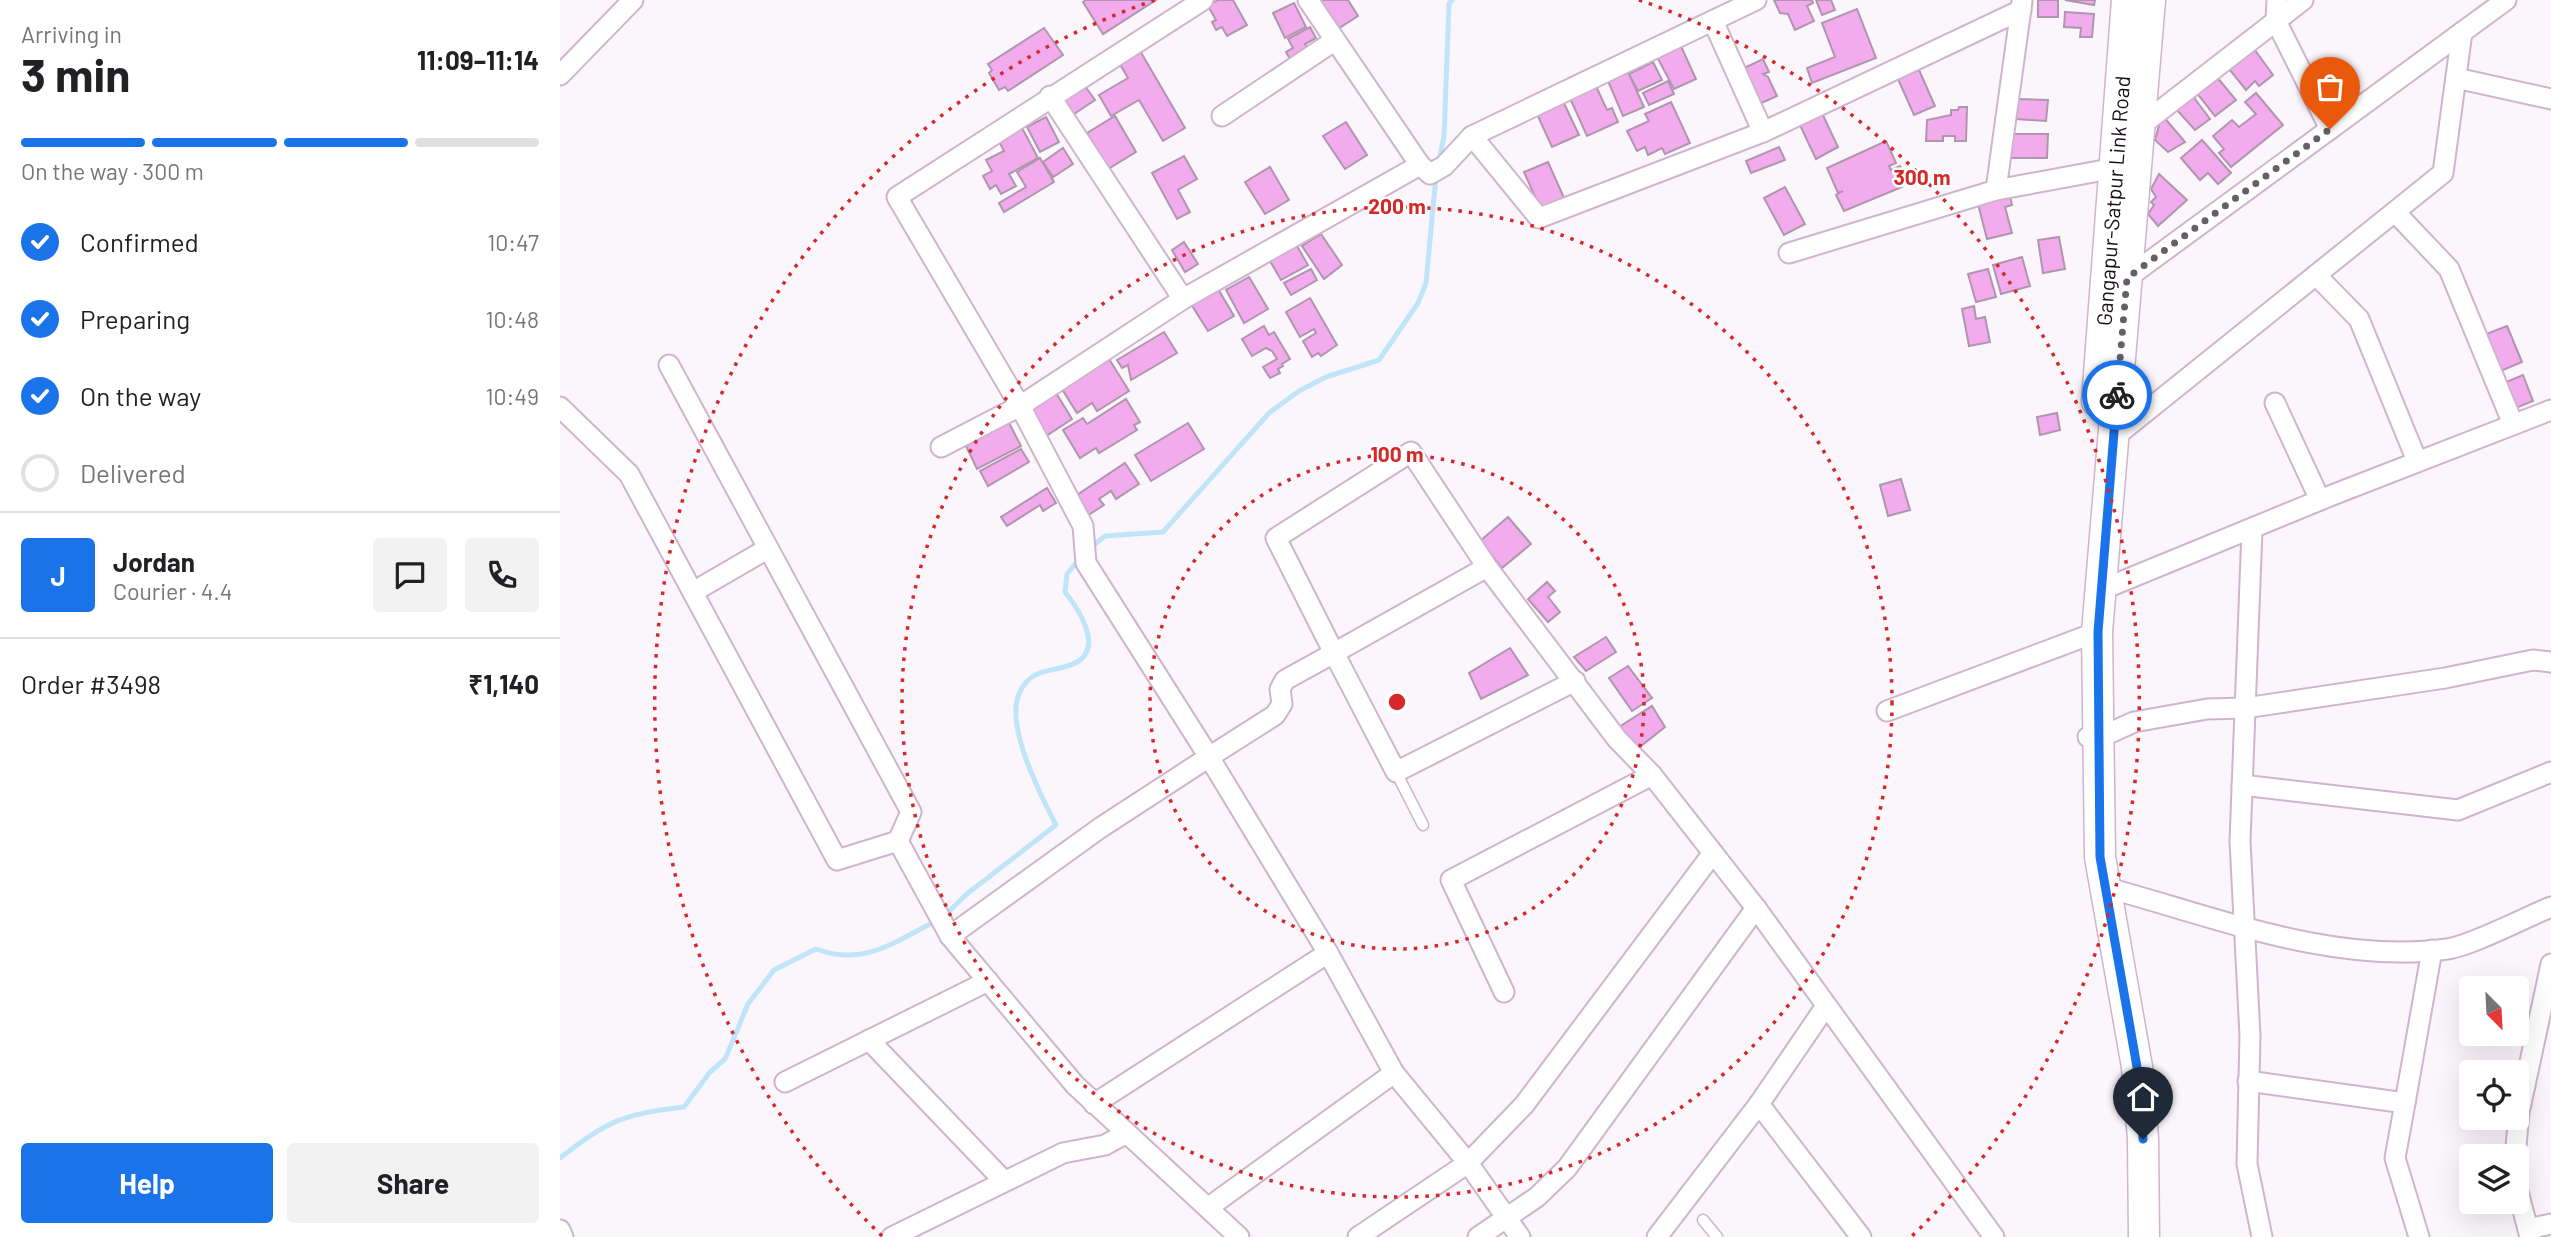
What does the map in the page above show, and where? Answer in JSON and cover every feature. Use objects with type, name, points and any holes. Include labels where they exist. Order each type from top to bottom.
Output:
[{"type":"main road","name":"Gangapur-Satpur Link Road","points":[[2127,0],[2125,166],[2090,635],[2100,857],[2138,1077],[2144,1237]]},
{"type":"main road","name":"Gangapur-Satpur Link Road","points":[[2125,166],[2139,127],[2150,0]]},
{"type":"main road","name":"Gangapur-Satpur Link Road","points":[[2090,635],[2101,590],[2113,438],[2116,278]]},
{"type":"main road","name":"Gangapur-Satpur Link Road","points":[[2093,737],[2085,870],[2126,1098],[2129,1237]]},
{"type":"street","points":[[560,75],[633,0]]},
{"type":"street","points":[[1203,0],[1050,96],[897,197],[1020,406],[1083,526],[1086,563],[1209,757],[1328,953],[1394,1073],[1468,1163],[1521,1237]]},
{"type":"street","points":[[1308,0],[1334,41],[1431,168]]},
{"type":"street","points":[[941,447],[1020,406],[1184,299],[1431,168],[1472,136],[1756,0]]},
{"type":"street","points":[[2277,0],[2276,21],[2330,129]]},
{"type":"street","points":[[2139,127],[2303,0]]},
{"type":"street","points":[[2116,278],[2330,129],[2506,0]]},
{"type":"street","points":[[1472,136],[1539,218],[1763,132],[2021,5]]},
{"type":"street","points":[[1996,190],[2021,5]]},
{"type":"street","points":[[1713,21],[1763,132]]},
{"type":"street","points":[[2113,438],[2443,173],[2462,32]]},
{"type":"street","points":[[1222,116],[1334,41]]},
{"type":"street","points":[[2456,78],[2551,99]]},
{"type":"street","points":[[1050,96],[1184,299]]},
{"type":"street","points":[[1789,253],[1996,190],[2125,166]]},
{"type":"street","points":[[2395,212],[2449,270],[2512,424]]},
{"type":"street","points":[[2316,275],[2359,319],[2417,461]]},
{"type":"street","points":[[560,407],[629,474],[837,860],[898,841],[911,812],[669,365]]},
{"type":"street","points":[[2275,403],[2320,500]]},
{"type":"street","points":[[2101,590],[2417,461],[2551,410]]},
{"type":"street","points":[[1575,681],[1395,772],[1276,538],[1411,452],[1487,568],[1575,681],[1616,739],[1652,775],[1756,908],[1994,1237]]},
{"type":"street","points":[[2252,530],[2242,785],[2242,924],[2249,1036],[2247,1164],[2262,1237]]},
{"type":"street","points":[[693,592],[767,549]]},
{"type":"street","points":[[944,924],[1100,828],[1275,715],[1282,704],[1280,689],[1285,680],[1487,568]]},
{"type":"street","points":[[1887,711],[2090,635]]},
{"type":"street","points":[[2093,737],[2134,722],[2207,709],[2245,708],[2445,678],[2533,660],[2551,662]]},
{"type":"street","points":[[2242,785],[2458,810],[2551,772]]},
{"type":"street","points":[[1504,992],[1451,880],[1652,775]]},
{"type":"street","points":[[898,841],[944,924],[988,981],[1094,1104],[1239,1237]]},
{"type":"street","points":[[1358,1237],[1468,1163],[1524,1105],[1713,853]]},
{"type":"street","points":[[2104,887],[2350,951],[2449,949],[2551,907]]},
{"type":"street","points":[[1478,1237],[1536,1197],[1567,1168],[1756,908]]},
{"type":"street","points":[[2419,1237],[2395,1158],[2432,950]]},
{"type":"street","points":[[1094,1104],[1328,953]]},
{"type":"street","points":[[2516,1144],[2519,1114],[2551,964]]},
{"type":"street","points":[[785,1082],[988,981]]},
{"type":"street","points":[[1657,1237],[1759,1104],[1826,1006]]},
{"type":"street","points":[[869,1041],[1004,1181]]},
{"type":"street","points":[[1209,1207],[1394,1073]]},
{"type":"street","points":[[2248,1081],[2405,1103]]},
{"type":"street","points":[[1759,1104],[1861,1237]]},
{"type":"street","points":[[892,1237],[1063,1153],[1105,1145],[1125,1134]]},
{"type":"street","points":[[2524,1214],[2529,1233],[2551,1224]]},
{"type":"street","points":[[560,1230],[564,1237]]},
{"type":"lane","points":[[1395,772],[1423,825]]},
{"type":"lane","points":[[1703,1220],[1717,1237]]},
{"type":"building","points":[[1156,0],[1103,34],[1083,2]]},
{"type":"building","points":[[1218,0],[1233,0],[1247,25],[1227,36],[1222,27],[1216,30],[1212,22],[1216,20],[1208,6]]},
{"type":"building","points":[[1317,0],[1348,0],[1358,16],[1336,30]]},
{"type":"building","points":[[1774,0],[1812,0],[1813,3],[1807,6],[1814,21],[1795,30],[1788,14],[1780,13]]},
{"type":"building","points":[[1816,0],[1831,0],[1835,10],[1822,15]]},
{"type":"building","points":[[2038,0],[2058,0],[2058,17],[2038,17]]},
{"type":"building","points":[[2065,0],[2095,0],[2094,5]]},
{"type":"building","points":[[1294,3],[1306,27],[1285,38],[1273,13]]},
{"type":"building","points":[[1857,9],[1876,58],[1812,83],[1807,68],[1835,57],[1822,23]]},
{"type":"building","points":[[2065,12],[2094,14],[2092,37],[2080,37],[2081,28],[2064,27]]},
{"type":"building","points":[[1310,27],[1316,38],[1305,44],[1310,53],[1292,63],[1286,52],[1293,48],[1288,39]]},
{"type":"building","points":[[1044,28],[1063,55],[1008,91],[1005,87],[999,90],[989,73],[992,70],[988,64]]},
{"type":"building","points":[[1679,42],[1696,79],[1674,89],[1655,53]]},
{"type":"building","points":[[2252,46],[2273,75],[2259,86],[2255,81],[2246,90],[2225,64]]},
{"type":"building","points":[[1139,49],[1185,128],[1163,141],[1139,100],[1111,116],[1099,95],[1128,78],[1118,61]]},
{"type":"building","points":[[1763,59],[1769,72],[1763,74],[1768,77],[1777,96],[1755,106],[1738,71]]},
{"type":"building","points":[[1653,62],[1662,80],[1638,91],[1629,74]]},
{"type":"building","points":[[1919,70],[1935,106],[1914,115],[1898,79]]},
{"type":"building","points":[[1628,72],[1644,107],[1623,116],[1608,81]]},
{"type":"building","points":[[2216,76],[2236,100],[2215,116],[2196,92]]},
{"type":"building","points":[[1668,81],[1674,94],[1649,105],[1643,93]]},
{"type":"building","points":[[1082,82],[1095,100],[1068,118],[1059,97]]},
{"type":"building","points":[[1595,84],[1607,110],[1612,108],[1618,122],[1587,136],[1569,96]]},
{"type":"building","points":[[2256,93],[2283,125],[2231,167],[2219,153],[2224,149],[2213,136],[2232,120],[2239,127],[2256,114],[2245,102]]},
{"type":"building","points":[[2192,95],[2210,119],[2195,130],[2175,108]]},
{"type":"building","points":[[1562,99],[1579,135],[1552,147],[1536,112]]},
{"type":"building","points":[[2018,99],[2048,100],[2046,121],[2016,119]]},
{"type":"building","points":[[1671,102],[1690,143],[1665,154],[1662,148],[1648,155],[1645,147],[1637,151],[1627,131],[1649,121],[1645,114]]},
{"type":"building","points":[[1959,107],[1967,107],[1966,141],[1955,141],[1955,136],[1943,136],[1943,141],[1926,141],[1927,120],[1951,115],[1951,110],[1958,110]]},
{"type":"building","points":[[1821,111],[1838,147],[1816,159],[1798,121]]},
{"type":"building","points":[[2162,115],[2185,142],[2168,152],[2155,140]]},
{"type":"building","points":[[1115,116],[1136,152],[1108,169],[1087,133]]},
{"type":"building","points":[[1046,117],[1059,142],[1040,152],[1027,127]]},
{"type":"building","points":[[1346,122],[1367,155],[1345,169],[1323,136]]},
{"type":"building","points":[[1020,124],[1038,158],[1009,174],[1016,186],[1001,194],[996,185],[990,189],[983,176],[992,171],[986,160],[1004,151],[997,137]]},
{"type":"building","points":[[2012,134],[2048,134],[2047,158],[2011,158]]},
{"type":"building","points":[[2202,140],[2231,173],[2218,184],[2208,173],[2200,180],[2181,158]]},
{"type":"building","points":[[1886,141],[1896,163],[1889,166],[1891,170],[1900,166],[1906,179],[1900,182],[1902,187],[1844,211],[1836,195],[1843,191],[1838,193],[1827,168]]},
{"type":"building","points":[[1779,147],[1785,160],[1751,173],[1746,161]]},
{"type":"building","points":[[1063,148],[1073,164],[1053,177],[1043,162]]},
{"type":"building","points":[[1184,156],[1197,179],[1178,190],[1190,212],[1177,219],[1152,173]]},
{"type":"building","points":[[1040,158],[1054,182],[1004,212],[999,203],[1026,187],[1017,172]]},
{"type":"building","points":[[1548,162],[1565,200],[1541,210],[1524,172]]},
{"type":"building","points":[[1270,167],[1289,200],[1265,214],[1245,182]]},
{"type":"building","points":[[2159,174],[2187,200],[2158,226],[2148,214],[2154,205],[2151,202],[2156,197],[2151,189]]},
{"type":"building","points":[[1785,187],[1805,224],[1784,235],[1764,198]]},
{"type":"building","points":[[2010,196],[2012,205],[2005,207],[2012,233],[1987,239],[1978,204]]},
{"type":"building","points":[[1321,234],[1342,265],[1324,279],[1302,246]]},
{"type":"building","points":[[2059,237],[2065,269],[2043,273],[2038,240]]},
{"type":"building","points":[[1184,242],[1198,264],[1185,272],[1172,250]]},
{"type":"building","points":[[1297,246],[1308,265],[1281,280],[1270,261]]},
{"type":"building","points":[[2022,257],[2030,286],[2001,294],[1993,265]]},
{"type":"building","points":[[1311,269],[1317,280],[1291,295],[1284,283]]},
{"type":"building","points":[[1988,269],[1996,297],[1976,302],[1968,274]]},
{"type":"building","points":[[1249,277],[1268,309],[1244,323],[1226,290]]},
{"type":"building","points":[[1218,289],[1234,316],[1208,331],[1191,304]]},
{"type":"building","points":[[1310,298],[1337,345],[1321,356],[1318,353],[1312,357],[1303,341],[1316,333],[1314,329],[1300,337],[1286,312]]},
{"type":"building","points":[[1974,306],[1976,319],[1985,317],[1990,342],[1969,346],[1962,309]]},
{"type":"building","points":[[1264,326],[1269,335],[1274,332],[1290,359],[1278,369],[1280,373],[1270,378],[1263,367],[1277,359],[1272,351],[1266,348],[1252,356],[1242,339]]},
{"type":"building","points":[[2507,326],[2522,362],[2496,373],[2481,336]]},
{"type":"building","points":[[1164,332],[1177,353],[1131,380],[1128,365],[1122,368],[1117,360]]},
{"type":"building","points":[[1109,359],[1129,391],[1097,411],[1092,403],[1077,413],[1062,389]]},
{"type":"building","points":[[2523,375],[2533,401],[2511,410],[2501,384]]},
{"type":"building","points":[[1056,393],[1072,419],[1043,438],[1027,412]]},
{"type":"building","points":[[1126,399],[1140,422],[1134,425],[1137,430],[1099,453],[1096,448],[1080,458],[1063,430],[1083,418],[1087,424]]},
{"type":"building","points":[[2057,413],[2060,430],[2040,435],[2037,417]]},
{"type":"building","points":[[1008,421],[1021,446],[977,469],[965,444]]},
{"type":"building","points":[[1188,423],[1204,449],[1151,481],[1135,455]]},
{"type":"building","points":[[1021,449],[1029,462],[988,486],[980,471]]},
{"type":"building","points":[[1125,463],[1139,484],[1116,499],[1111,491],[1099,499],[1104,505],[1087,516],[1074,497]]},
{"type":"building","points":[[1901,479],[1910,510],[1888,516],[1880,485]]},
{"type":"building","points":[[1047,488],[1056,503],[1043,511],[1040,505],[1007,526],[1001,517]]},
{"type":"building","points":[[1508,517],[1531,544],[1502,568],[1480,541]]},
{"type":"building","points":[[1547,582],[1555,591],[1548,597],[1560,612],[1548,622],[1528,599]]},
{"type":"building","points":[[1606,637],[1616,652],[1586,671],[1574,657]]},
{"type":"building","points":[[1510,648],[1528,675],[1481,699],[1469,673]]},
{"type":"building","points":[[1628,666],[1652,698],[1632,711],[1609,678]]},
{"type":"building","points":[[1652,706],[1665,727],[1636,750],[1619,727]]},
{"type":"waterway","points":[[1439,160],[1444,137],[1449,4],[1452,0]]},
{"type":"waterway","points":[[1090,548],[1105,536],[1163,532],[1269,413],[1299,391],[1326,377],[1379,360],[1418,303],[1426,283],[1436,176]]},
{"type":"waterway","points":[[944,916],[968,893],[1056,825],[1027,761],[1017,724],[1016,708],[1019,694],[1030,678],[1045,671],[1069,666],[1085,655],[1088,646],[1086,627],[1065,592],[1067,574],[1081,557]]},
{"type":"waterway","points":[[560,1158],[591,1135],[618,1121],[631,1116],[684,1107],[710,1072],[725,1059],[748,1004],[774,970],[816,949],[849,955],[878,950],[936,921]]},
{"type":"way so far","points":[[2117,395],[2127,278],[2330,129]]},
{"type":"route","points":[[2117,395],[2098,632],[2100,857],[2137,1067],[2143,1139]]}]
